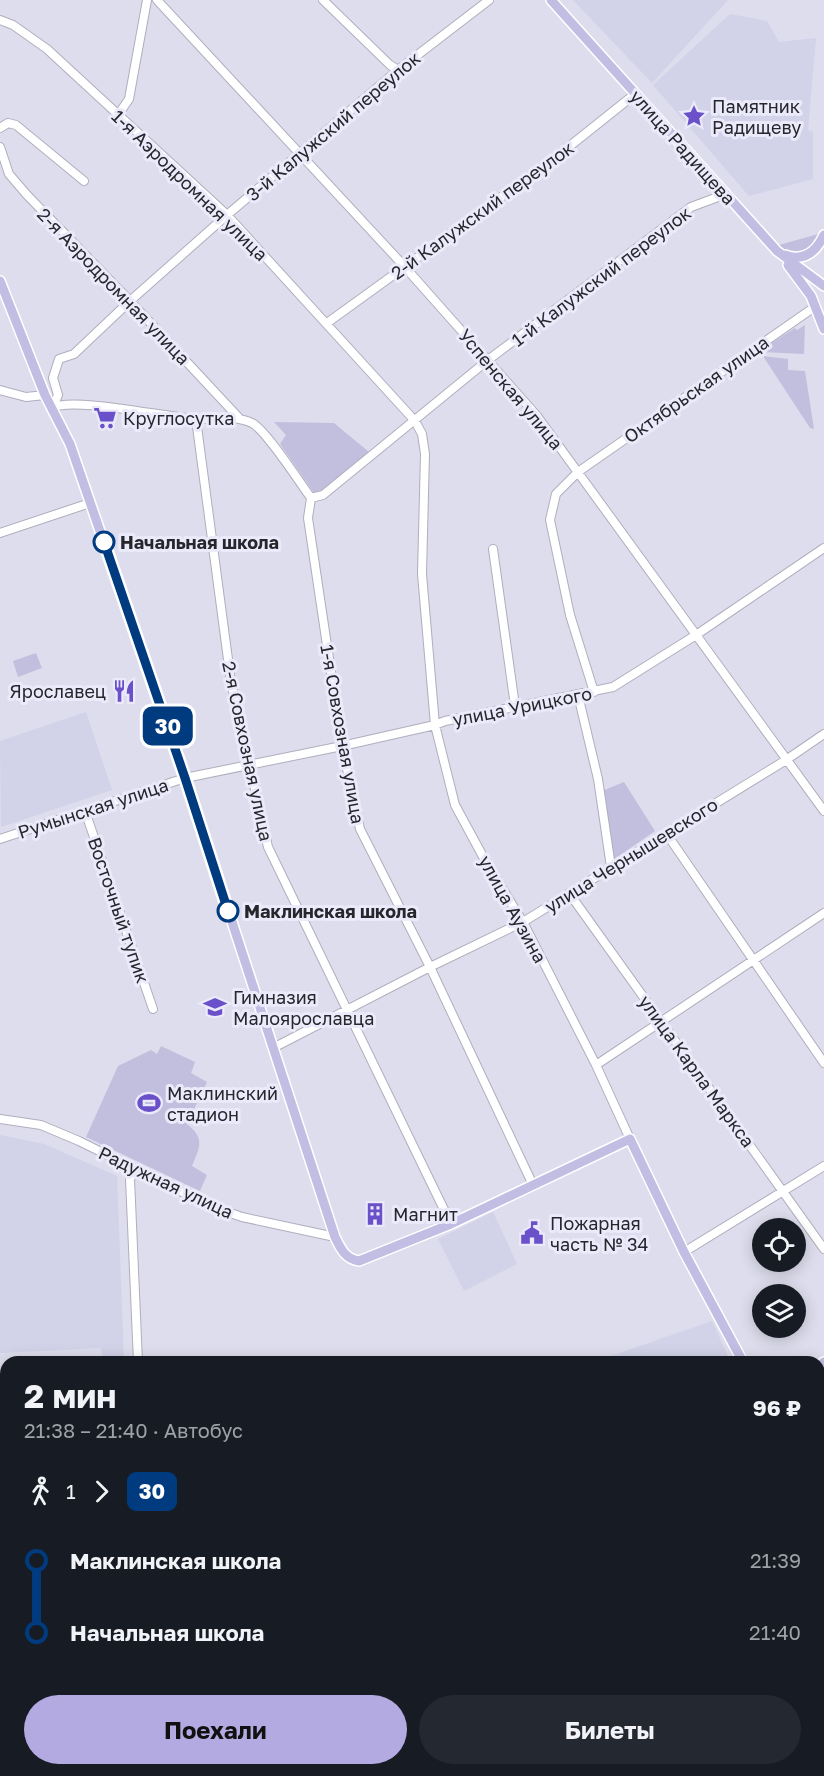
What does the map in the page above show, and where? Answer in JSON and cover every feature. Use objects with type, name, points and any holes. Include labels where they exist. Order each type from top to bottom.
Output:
[{"type":"main road","name":"улица Радищева","points":[[551,0],[777,251],[824,286]]},
{"type":"main road","points":[[777,251],[791,257],[807,256],[815,249],[824,235]]},
{"type":"main road","points":[[777,251],[806,288],[816,306],[824,329]]},
{"type":"main road","points":[[0,281],[45,395],[70,444],[185,778],[335,1237],[343,1253],[359,1261],[451,1224],[630,1139]]},
{"type":"main road","name":"улица Аузина","points":[[630,1139],[684,1252],[741,1356]]},
{"type":"street","points":[[118,115],[129,99],[147,0]]},
{"type":"street","name":"Успенская улица","points":[[157,0],[404,266],[537,416],[824,811]]},
{"type":"street","points":[[322,0],[382,58],[398,70]]},
{"type":"street","name":"3-й Калужский переулок","points":[[52,408],[58,395],[53,378],[59,359],[74,354],[130,301],[299,153],[398,70],[489,0]]},
{"type":"street","name":"1-я Аэродромная улица","points":[[0,20],[13,25],[47,50],[227,215],[415,421]]},
{"type":"street","name":"2-й Калужский переулок","points":[[327,323],[551,161],[635,94]]},
{"type":"street","points":[[0,128],[8,123],[16,125],[84,181]]},
{"type":"street","name":"2-я Аэродромная улица","points":[[0,147],[9,174],[27,195],[239,418]]},
{"type":"street","name":"1-й Калужский переулок","points":[[311,498],[323,495],[488,360],[691,207],[726,194]]},
{"type":"street","name":"Октябрьская улица","points":[[594,692],[570,615],[550,520],[556,494],[578,472],[816,306]]},
{"type":"street","points":[[0,390],[26,397],[45,395]]},
{"type":"street","points":[[52,408],[59,404],[83,405],[196,419],[239,418],[254,424],[274,447],[311,498]]},
{"type":"street","name":"2-я Совхозная улица","points":[[196,419],[231,682],[268,847],[451,1224]]},
{"type":"street","name":"улица Аузина","points":[[415,421],[422,435],[425,454],[422,574],[435,725],[455,805],[487,864],[523,922],[596,1065],[630,1139]]},
{"type":"street","name":"1-я Совхозная улица","points":[[311,498],[308,518],[342,746],[360,829],[430,967],[533,1185]]},
{"type":"street","points":[[0,533],[90,503]]},
{"type":"street","name":"улица Урицкого","points":[[185,778],[342,746],[515,706],[614,687],[696,635],[824,548]]},
{"type":"street","points":[[493,549],[515,706]]},
{"type":"street","points":[[578,695],[598,779],[611,867]]},
{"type":"street","name":"улица Чернышевского","points":[[273,1048],[523,922],[786,760],[824,734]]},
{"type":"street","name":"Румынская улица","points":[[0,839],[185,778]]},
{"type":"street","name":"Восточный тупик","points":[[85,811],[153,1009]]},
{"type":"street","points":[[666,833],[824,1063]]},
{"type":"street","name":"улица Карла Маркса","points":[[569,893],[824,1249]]},
{"type":"street","points":[[596,1065],[824,913]]},
{"type":"street","name":"Радужная улица","points":[[0,1119],[41,1125],[80,1141],[210,1206],[242,1217],[335,1237]]},
{"type":"street","points":[[684,1252],[824,1166]]},
{"type":"street","points":[[135,1170],[130,1179],[138,1356]]},
{"type":"shaded area","points":[[573,0],[728,0],[652,83]]},
{"type":"shaded area","points":[[730,14],[767,21],[779,42],[816,38],[808,130],[813,132],[813,179],[749,196],[653,85]]},
{"type":"shaded area","points":[[818,234],[814,246],[799,255],[784,251],[779,245]]},
{"type":"shaded area","points":[[805,325],[804,354],[762,352],[761,350],[795,328],[797,330]]},
{"type":"shaded area","points":[[763,356],[788,359],[788,370],[805,371],[814,429],[810,428]]},
{"type":"shaded area","points":[[274,422],[334,423],[369,452],[319,493],[314,493],[280,444],[286,435]]},
{"type":"shaded area","points":[[36,653],[42,668],[18,677],[13,661]]},
{"type":"shaded area","points":[[86,712],[112,790],[1,827],[0,741]]},
{"type":"shaded area","points":[[624,782],[655,831],[613,860],[602,791]]},
{"type":"shaded area","name":"Маклинский стадион","points":[[161,1046],[195,1062],[191,1073],[207,1082],[187,1124],[199,1139],[199,1149],[192,1166],[207,1175],[200,1191],[86,1137],[118,1066],[151,1050],[157,1054]]},
{"type":"shaded area","points":[[0,1135],[44,1144],[117,1176],[124,1356],[102,1356],[101,1348],[0,1353]]},
{"type":"shaded area","points":[[493,1212],[517,1264],[464,1291],[438,1239]]},
{"type":"shaded area","points":[[712,1321],[728,1356],[611,1356]]},
{"type":"bus line","name":"30","points":[[104,542],[228,911]]},
{"type":"place","name":"Памятник Радищеву","points":[[694,116]]},
{"type":"place","name":"Круглосутка","points":[[105,418]]},
{"type":"place","name":"Начальная школа","points":[[104,542]]},
{"type":"place","name":"Ярославец","points":[[124,691]]},
{"type":"place","name":"Маклинская школа","points":[[228,911]]},
{"type":"place","name":"Гимназия Малоярославца","points":[[215,1007]]},
{"type":"place","name":"Маклинский стадион","points":[[149,1103]]},
{"type":"place","name":"Магнит","points":[[375,1214]]},
{"type":"place","name":"Пожарная часть № 34","points":[[532,1233]]}]
